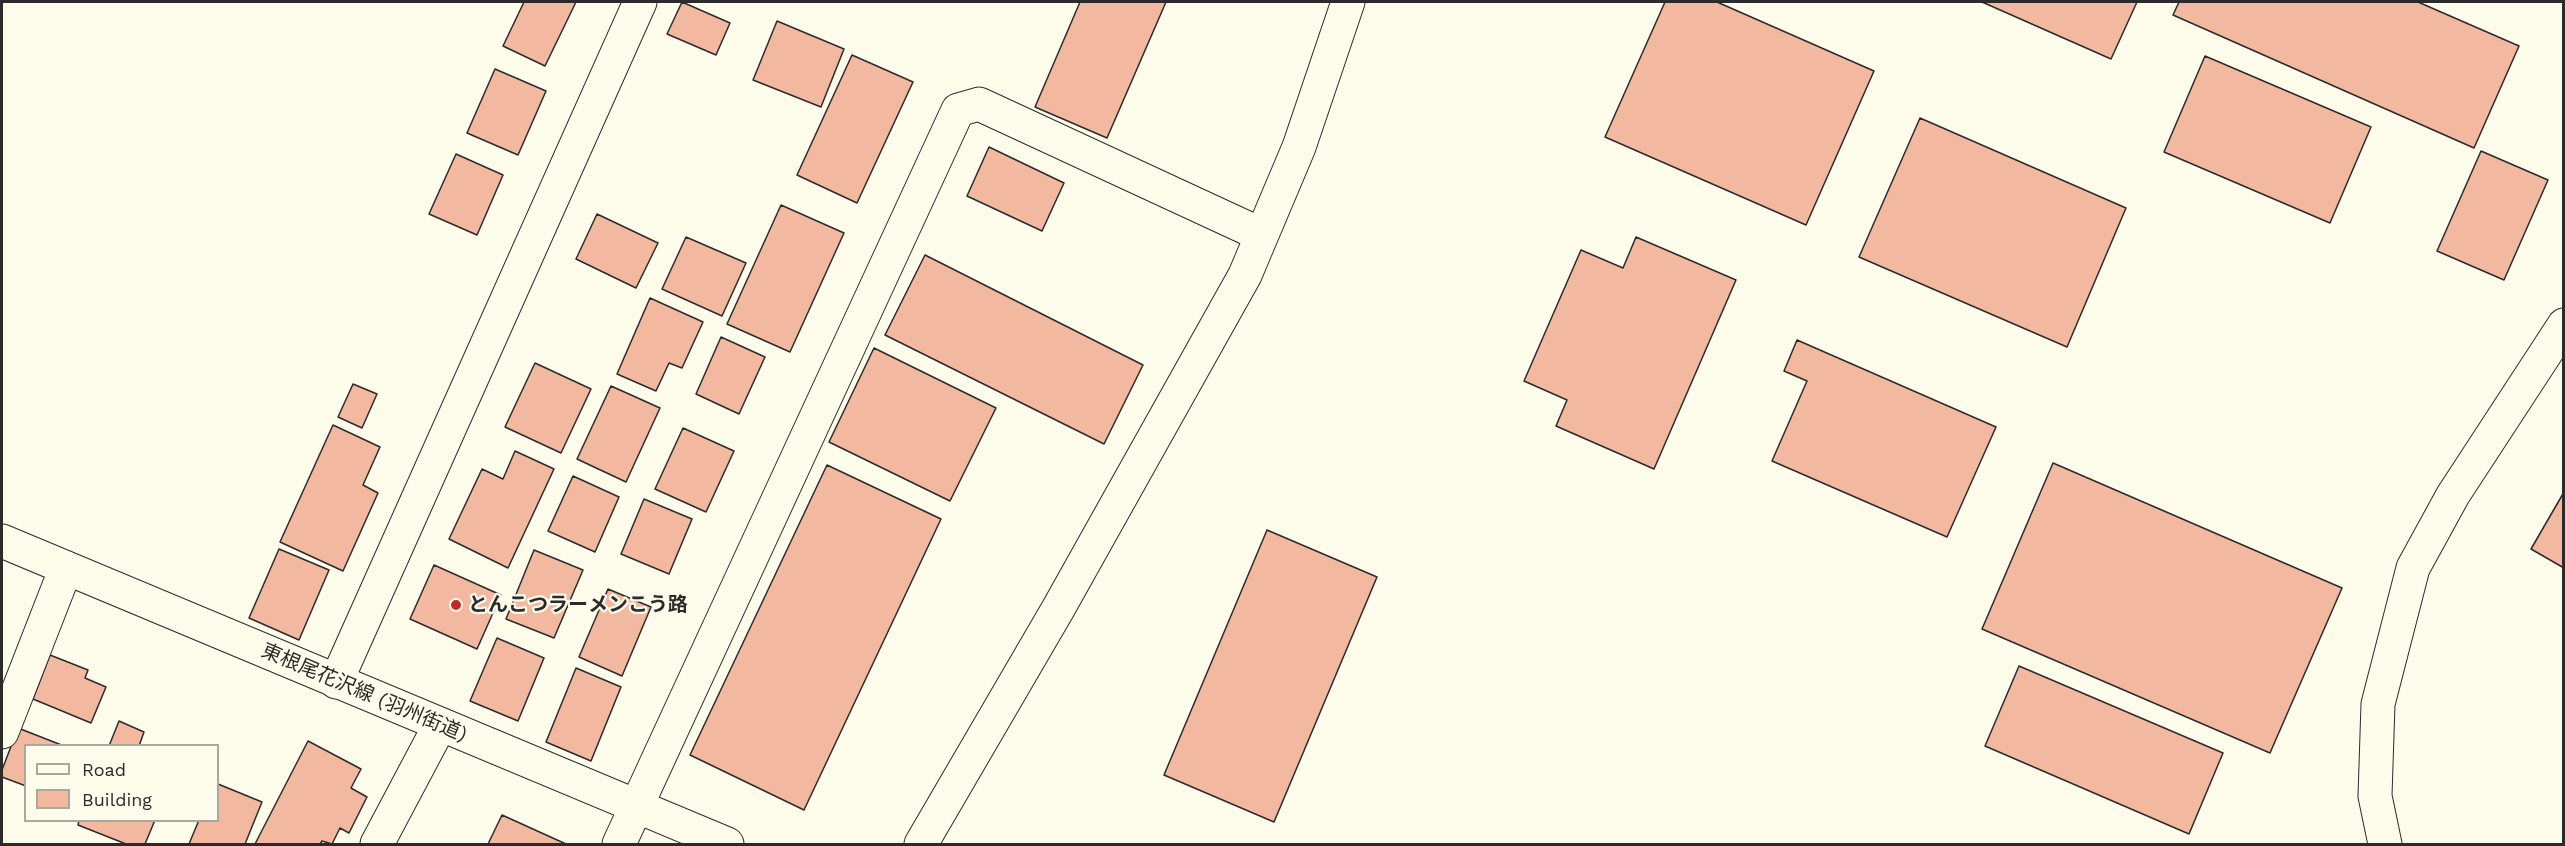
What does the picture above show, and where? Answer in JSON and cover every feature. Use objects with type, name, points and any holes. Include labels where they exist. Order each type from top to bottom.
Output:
[{"type":"street","points":[[336,682],[640,2]]},
{"type":"street","points":[[921,844],[1058,609],[1239,285],[1299,147],[1348,2]]},
{"type":"street","points":[[619,844],[958,111],[979,104],[1262,236]]},
{"type":"street","points":[[2385,844],[2376,796],[2378,704],[2413,568],[2453,495],[2564,325]]},
{"type":"street","name":"東根尾花沢線 (羽州街道)","points":[[2,541],[727,844]]},
{"type":"street","points":[[2,732],[66,568]]},
{"type":"street","points":[[377,844],[440,725]]},
{"type":"building","points":[[524,2],[576,2],[545,66],[503,46]]},
{"type":"building","points":[[682,2],[730,23],[716,55],[667,34]]},
{"type":"building","points":[[1080,2],[1166,2],[1107,138],[1035,107]]},
{"type":"building","points":[[1665,2],[1717,2],[1874,71],[1806,225],[1605,137]]},
{"type":"building","points":[[1982,2],[2137,2],[2111,59]]},
{"type":"building","points":[[2179,2],[2418,2],[2519,46],[2474,148],[2173,15]]},
{"type":"building","points":[[777,21],[844,49],[821,107],[753,80]]},
{"type":"building","points":[[852,55],[913,82],[857,203],[797,175]]},
{"type":"building","points":[[2205,56],[2371,127],[2330,223],[2164,152]]},
{"type":"building","points":[[495,69],[546,91],[518,155],[467,133]]},
{"type":"building","points":[[1920,118],[2126,208],[2067,347],[1859,257]]},
{"type":"building","points":[[989,147],[1064,183],[1042,231],[967,196]]},
{"type":"building","points":[[2481,151],[2548,180],[2504,280],[2437,251]]},
{"type":"building","points":[[456,154],[503,175],[477,235],[429,214]]},
{"type":"building","points":[[781,205],[844,233],[790,352],[727,324]]},
{"type":"building","points":[[597,214],[658,243],[636,288],[576,259]]},
{"type":"building","points":[[686,237],[746,263],[722,316],[662,289]]},
{"type":"building","points":[[1636,237],[1736,280],[1654,469],[1556,426],[1567,400],[1524,381],[1581,250],[1623,268]]},
{"type":"building","points":[[925,255],[1143,365],[1104,444],[885,335]]},
{"type":"building","points":[[650,298],[703,322],[682,368],[669,363],[656,391],[617,374]]},
{"type":"building","points":[[721,337],[765,357],[739,414],[696,394]]},
{"type":"building","points":[[1797,340],[1996,427],[1947,537],[1772,461],[1807,381],[1784,371]]},
{"type":"building","points":[[874,348],[996,408],[950,501],[829,442]]},
{"type":"building","points":[[535,363],[591,389],[561,453],[505,427]]},
{"type":"building","points":[[353,384],[377,394],[362,428],[338,417]]},
{"type":"building","points":[[611,386],[660,408],[626,482],[577,459]]},
{"type":"building","points":[[333,425],[380,447],[363,485],[378,493],[343,571],[280,542]]},
{"type":"building","points":[[683,428],[734,451],[706,512],[655,489]]},
{"type":"building","points":[[515,451],[554,469],[508,568],[449,539],[482,469],[503,479]]},
{"type":"building","points":[[2053,463],[2342,588],[2270,753],[1982,629]]},
{"type":"building","points":[[827,465],[941,519],[804,810],[690,755]]},
{"type":"building","points":[[573,476],[619,497],[595,552],[548,531]]},
{"type":"building","points":[[2564,492],[2564,568],[2531,549]]},
{"type":"building","points":[[644,499],[692,519],[669,574],[621,554]]},
{"type":"building","points":[[1267,530],[1377,577],[1274,822],[1164,775]]},
{"type":"building","points":[[279,549],[329,570],[299,640],[249,618]]},
{"type":"building","points":[[534,550],[583,570],[554,638],[506,619]]},
{"type":"building","points":[[434,565],[501,595],[477,649],[410,619]]},
{"type":"building","points":[[608,589],[651,607],[622,676],[579,657]]},
{"type":"building","points":[[497,638],[544,658],[518,721],[470,701]]},
{"type":"building","points":[[50,655],[88,670],[85,678],[106,687],[91,723],[33,699]]},
{"type":"building","points":[[2019,666],[2223,753],[2189,834],[1985,746]]},
{"type":"building","points":[[576,668],[621,687],[591,761],[546,742]]},
{"type":"building","points":[[119,721],[144,732],[140,744],[110,744]]},
{"type":"building","points":[[18,728],[59,744],[24,744],[24,785],[2,777],[2,770]]},
{"type":"building","points":[[308,741],[361,769],[351,788],[367,797],[349,833],[340,828],[332,844],[322,841],[320,844],[255,844]]},
{"type":"building","points":[[219,784],[262,802],[245,844],[189,844],[198,822],[219,822]]},
{"type":"building","points":[[502,815],[566,844],[488,844]]},
{"type":"building","points":[[79,822],[154,822],[145,844],[126,844],[78,825]]},
{"type":"place","name":"とんこつラーメンこう路","points":[[456,605]]}]
